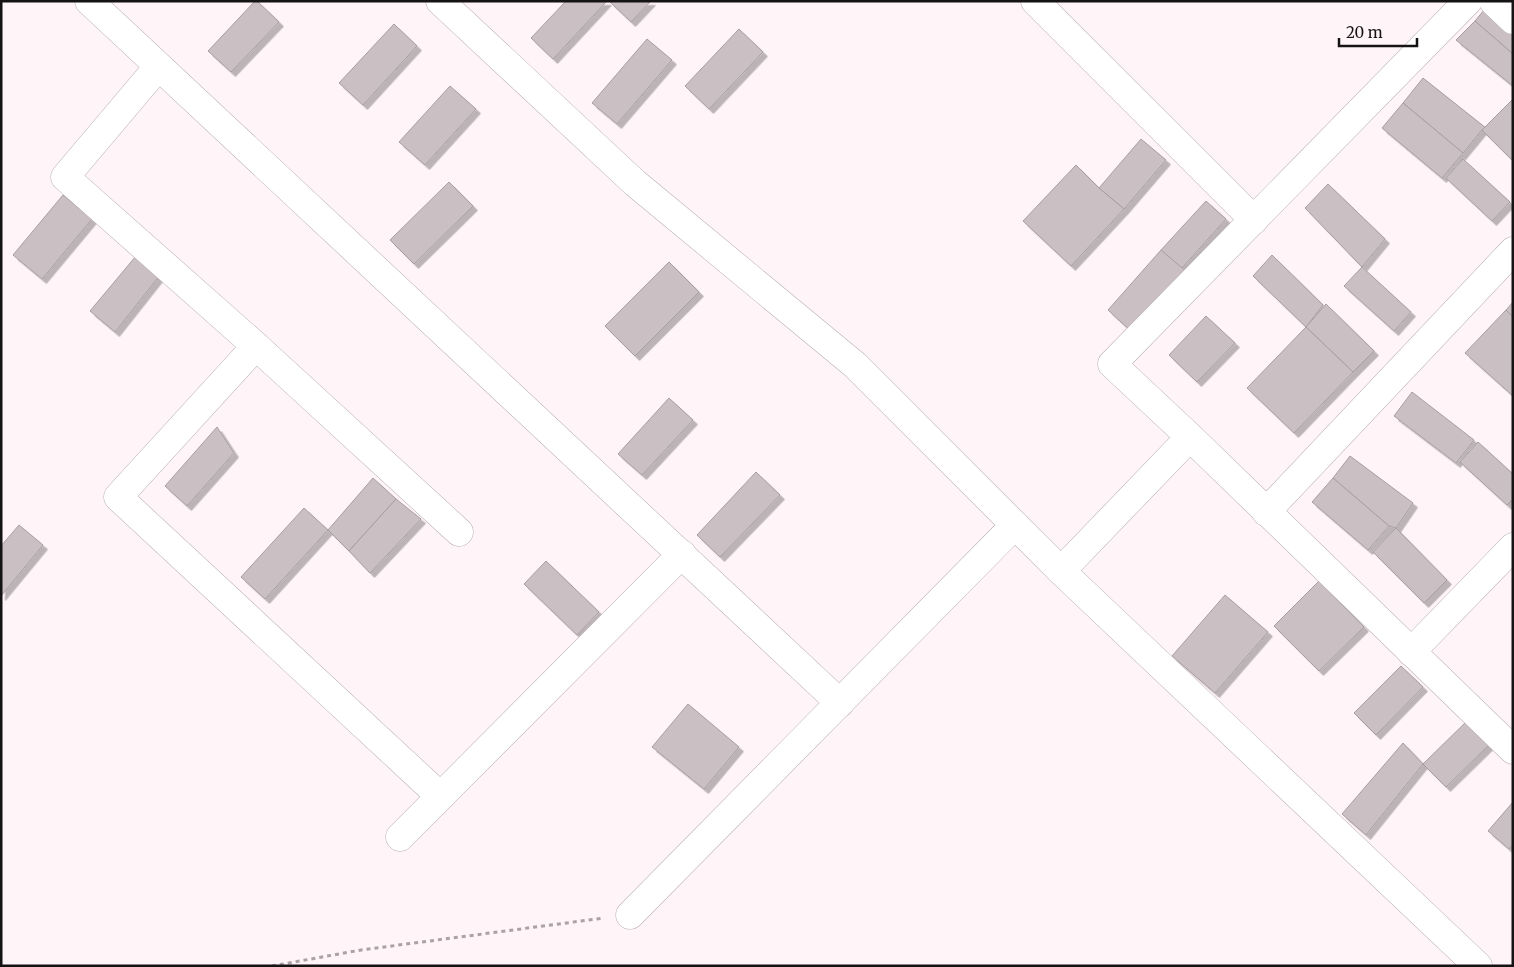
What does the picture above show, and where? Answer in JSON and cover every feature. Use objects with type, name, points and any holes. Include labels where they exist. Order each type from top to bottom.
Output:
[{"type":"street","points":[[89,1],[840,703]]},
{"type":"street","points":[[1035,1],[1254,220]]},
{"type":"street","points":[[1468,1],[1112,364],[1190,436],[1266,512],[1513,750]]},
{"type":"street","points":[[1493,1],[1513,20]]},
{"type":"street","points":[[456,6],[635,183],[855,365],[1061,571],[1478,966]]},
{"type":"street","points":[[158,67],[66,177],[256,346],[459,532]]},
{"type":"street","points":[[1266,512],[1513,250]]},
{"type":"street","points":[[256,346],[118,497],[440,796]]},
{"type":"street","points":[[1061,571],[1190,436]]},
{"type":"street","points":[[630,915],[1015,525]]},
{"type":"street","points":[[1411,652],[1513,547]]},
{"type":"street","points":[[400,837],[682,554]]},
{"type":"path","points":[[272,966],[361,950],[630,915]]},
{"type":"building","points":[[255,1],[279,22],[231,72],[208,51]]},
{"type":"building","points":[[566,1],[607,1],[553,59],[531,38]]},
{"type":"building","points":[[609,1],[651,1],[631,22]]},
{"type":"building","points":[[1489,4],[1513,24],[1513,54],[1475,21]]},
{"type":"building","points":[[1475,21],[1513,54],[1513,86],[1456,40]]},
{"type":"building","points":[[394,24],[417,46],[363,105],[339,83]]},
{"type":"building","points":[[739,29],[763,52],[709,109],[685,86]]},
{"type":"building","points":[[647,39],[672,60],[617,124],[592,103]]},
{"type":"building","points":[[1423,78],[1486,128],[1482,130],[1463,153],[1403,103]]},
{"type":"building","points":[[450,86],[476,109],[425,165],[399,142]]},
{"type":"building","points":[[1513,99],[1513,161],[1482,130]]},
{"type":"building","points":[[1403,103],[1463,153],[1442,178],[1382,128]]},
{"type":"building","points":[[1141,139],[1166,160],[1124,209],[1099,188]]},
{"type":"building","points":[[1463,159],[1510,202],[1492,221],[1446,178]]},
{"type":"building","points":[[1076,165],[1124,209],[1071,266],[1023,221]]},
{"type":"building","points":[[449,182],[473,206],[414,264],[390,240]]},
{"type":"building","points":[[1328,184],[1385,239],[1362,267],[1305,208]]},
{"type":"building","points":[[63,195],[92,219],[42,279],[13,255]]},
{"type":"building","points":[[1206,201],[1226,219],[1181,269],[1161,250]]},
{"type":"building","points":[[1161,250],[1188,273],[1133,333],[1108,310]]},
{"type":"building","points":[[1272,255],[1323,305],[1306,327],[1253,276]]},
{"type":"building","points":[[136,256],[160,275],[115,332],[90,311]]},
{"type":"building","points":[[669,262],[699,292],[635,356],[605,326]]},
{"type":"building","points":[[1362,267],[1411,312],[1394,331],[1344,286]]},
{"type":"building","points":[[1513,302],[1513,317],[1506,310]]},
{"type":"building","points":[[1326,304],[1374,351],[1353,372],[1306,327]]},
{"type":"building","points":[[1506,310],[1513,317],[1513,396],[1465,353]]},
{"type":"building","points":[[1206,316],[1235,343],[1197,382],[1169,355]]},
{"type":"building","points":[[1306,327],[1353,372],[1294,433],[1247,388]]},
{"type":"building","points":[[1412,392],[1474,440],[1456,463],[1394,416]]},
{"type":"building","points":[[669,398],[693,420],[642,475],[618,454]]},
{"type":"building","points":[[217,427],[234,453],[187,506],[165,486]]},
{"type":"building","points":[[1478,442],[1513,474],[1513,499],[1507,505],[1460,462]]},
{"type":"building","points":[[1350,456],[1413,503],[1396,528],[1389,526],[1333,478]]},
{"type":"building","points":[[756,472],[780,495],[720,557],[697,535]]},
{"type":"building","points":[[373,478],[396,499],[349,551],[328,530]]},
{"type":"building","points":[[1333,478],[1389,526],[1368,550],[1312,502]]},
{"type":"building","points":[[396,499],[421,519],[370,573],[349,551]]},
{"type":"building","points":[[304,508],[328,530],[265,599],[241,577]]},
{"type":"building","points":[[19,525],[43,545],[1,596],[1,546]]},
{"type":"building","points":[[1396,528],[1447,580],[1424,603],[1373,552]]},
{"type":"building","points":[[546,561],[599,612],[577,635],[524,584]]},
{"type":"building","points":[[1319,581],[1364,627],[1319,671],[1274,626]]},
{"type":"building","points":[[1225,595],[1268,632],[1215,693],[1172,656]]},
{"type":"building","points":[[1401,666],[1423,687],[1376,735],[1354,713]]},
{"type":"building","points":[[688,704],[739,747],[704,789],[652,747]]},
{"type":"building","points":[[1468,720],[1491,743],[1446,787],[1423,764]]},
{"type":"building","points":[[1403,743],[1423,764],[1366,835],[1342,814]]},
{"type":"building","points":[[1513,802],[1513,844],[1509,849],[1488,831]]}]
